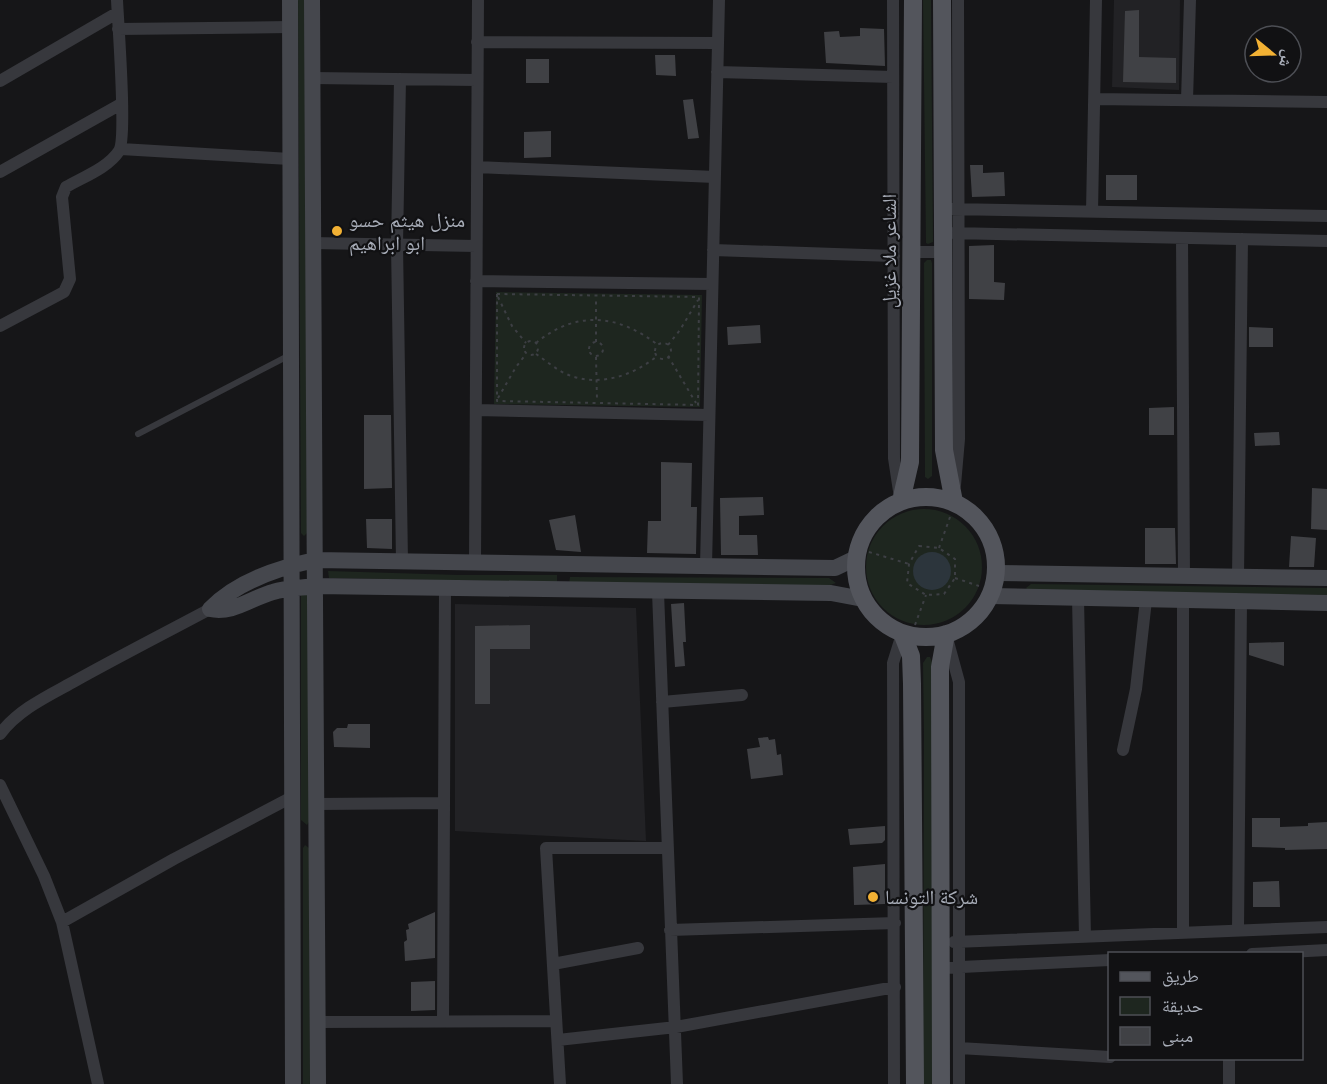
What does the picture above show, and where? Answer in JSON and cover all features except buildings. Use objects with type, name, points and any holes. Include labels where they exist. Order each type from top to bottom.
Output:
[{"type":"main road","points":[[290,0],[293,1084]]},
{"type":"main road","points":[[312,0],[318,1084]]},
{"type":"main road","name":"الشاعر ملا غزيل","points":[[901,501],[910,462],[902,254],[913,0]]},
{"type":"main road","points":[[942,0],[951,209],[951,233],[943,252],[944,450],[952,509]]},
{"type":"main road","points":[[918,496],[928,497],[952,509],[969,511],[981,523],[990,538],[995,555],[996,573],[984,591],[979,612],[964,626],[932,637],[917,637],[909,629],[886,626],[873,614],[863,599],[856,579],[862,555],[861,539],[870,523],[884,510],[901,501],[918,496]]},
{"type":"main road","points":[[210,609],[218,600],[277,569],[315,560],[835,568],[862,555]]},
{"type":"main road","points":[[562,591],[563,564]]},
{"type":"main road","points":[[996,573],[1327,578]]},
{"type":"main road","points":[[210,609],[220,611],[236,608],[274,591],[316,586],[831,593],[863,599]]},
{"type":"main road","points":[[984,591],[1078,598],[1327,603]]},
{"type":"main road","points":[[909,629],[912,684],[915,1084]]},
{"type":"main road","points":[[941,1084],[950,968],[940,666],[946,634]]},
{"type":"main road","points":[[293,835],[318,834]]},
{"type":"street","points":[[0,326],[64,292],[70,279],[62,198],[66,187],[113,159],[121,148],[117,0]]},
{"type":"street","points":[[475,562],[477,0]]},
{"type":"street","points":[[706,566],[719,0]]},
{"type":"street","points":[[892,0],[893,77],[902,254]]},
{"type":"street","points":[[958,0],[951,209],[1327,216]]},
{"type":"street","points":[[1092,212],[1096,0]]},
{"type":"street","points":[[1187,100],[1190,0]]},
{"type":"street","points":[[0,81],[117,13]]},
{"type":"street","points":[[118,29],[290,27]]},
{"type":"street","points":[[477,42],[718,43]]},
{"type":"street","points":[[717,72],[893,77]]},
{"type":"street","points":[[312,78],[477,80]]},
{"type":"street","points":[[400,79],[397,245],[402,561]]},
{"type":"street","points":[[1094,99],[1327,102]]},
{"type":"street","points":[[0,172],[121,104]]},
{"type":"street","points":[[121,148],[290,159]]},
{"type":"street","points":[[477,167],[715,177]]},
{"type":"street","points":[[952,509],[959,439],[951,233],[1327,241]]},
{"type":"street","points":[[1182,238],[1184,576]]},
{"type":"street","points":[[1238,577],[1242,239]]},
{"type":"street","points":[[312,243],[476,246]]},
{"type":"street","points":[[713,250],[902,254],[943,252]]},
{"type":"street","points":[[476,281],[712,284]]},
{"type":"street","points":[[476,410],[709,415]]},
{"type":"street","points":[[442,1021],[445,589]]},
{"type":"street","points":[[658,592],[677,1084]]},
{"type":"street","points":[[1078,598],[1085,936]]},
{"type":"street","points":[[1123,750],[1136,689],[1146,600]]},
{"type":"street","points":[[1183,600],[1183,933]]},
{"type":"street","points":[[1238,930],[1241,602]]},
{"type":"street","points":[[0,734],[24,711],[210,609]]},
{"type":"street","points":[[894,1084],[893,663],[909,629]]},
{"type":"street","points":[[662,702],[742,694]]},
{"type":"street","points":[[0,786],[44,876],[62,922],[98,1084]]},
{"type":"street","points":[[62,922],[174,859],[292,797]]},
{"type":"street","points":[[318,804],[444,803]]},
{"type":"street","points":[[560,1084],[546,848],[668,848]]},
{"type":"street","points":[[670,930],[895,923]]},
{"type":"street","points":[[950,942],[1327,927]]},
{"type":"street","points":[[553,964],[638,948]]},
{"type":"street","points":[[1290,952],[1327,950]]},
{"type":"street","points":[[959,1084],[959,1048],[950,968],[1108,960]]},
{"type":"street","points":[[558,1040],[676,1027],[895,987]]},
{"type":"street","points":[[318,1022],[556,1021]]},
{"type":"street","points":[[959,1048],[1108,1057]]},
{"type":"street","points":[[1229,1060],[1229,1084]]},
{"type":"lane","points":[[138,434],[291,354]]},
{"type":"path","points":[[497,294],[699,297]]},
{"type":"path","points":[[497,294],[513,326],[526,343]]},
{"type":"path","points":[[497,294],[497,401]]},
{"type":"path","points":[[596,295],[596,342]]},
{"type":"path","points":[[668,345],[699,297]]},
{"type":"path","points":[[698,405],[699,297]]},
{"type":"path","points":[[536,343],[567,323],[596,320],[620,323],[630,327],[658,345]]},
{"type":"path","points":[[536,343],[531,341],[526,343],[523,349],[526,354],[532,356],[536,354],[566,374],[597,379],[637,371],[657,356]]},
{"type":"path","points":[[596,342],[602,344],[604,348],[602,355],[596,357],[592,356],[589,350],[596,342]]},
{"type":"path","points":[[536,343],[538,350],[536,354]]},
{"type":"path","points":[[657,356],[655,351],[658,345],[663,343],[668,345]]},
{"type":"path","points":[[668,345],[670,350],[668,356],[698,405]]},
{"type":"path","points":[[497,401],[526,354]]},
{"type":"path","points":[[657,356],[663,358],[668,356]]},
{"type":"path","points":[[596,357],[597,404]]},
{"type":"path","points":[[497,401],[698,405]]},
{"type":"path","points":[[939,548],[952,509]]},
{"type":"path","points":[[919,546],[939,548],[955,559],[955,578],[944,594],[926,595],[907,583],[909,564],[919,546]]},
{"type":"path","points":[[862,555],[909,564]]},
{"type":"path","points":[[955,578],[984,591]]},
{"type":"path","points":[[909,629],[926,595]]},
{"type":"shaded area","points":[[1114,0],[1180,0],[1179,90],[1112,87]]},
{"type":"shaded area","points":[[932,552],[946,557],[951,571],[946,585],[932,590],[918,585],[913,571],[918,557]]},
{"type":"shaded area","points":[[455,604],[636,608],[646,841],[455,831]]},
{"type":"green space","points":[[298,0],[305,0],[307,533],[304,536],[301,533]]},
{"type":"green space","points":[[923,0],[931,0],[933,242],[928,244],[926,243]]},
{"type":"green space","points":[[931,260],[932,263],[932,476],[928,479],[925,477],[924,263]]},
{"type":"green space","points":[[496,292],[702,295],[700,407],[494,404]]},
{"type":"green space","points":[[924,509],[946,513],[965,526],[978,545],[982,567],[978,589],[965,608],[946,621],[924,625],[902,621],[883,608],[870,589],[866,567],[870,545],[883,526],[902,513]]},
{"type":"green space","points":[[328,571],[557,575],[557,582],[329,578]]},
{"type":"green space","points":[[570,577],[829,578],[836,583],[827,586],[569,584]]},
{"type":"green space","points":[[1031,584],[1327,588],[1327,595],[1028,590],[1026,588]]},
{"type":"green space","points":[[309,593],[310,820],[307,825],[301,820],[301,594]]},
{"type":"green space","points":[[927,657],[930,657],[932,662],[932,1084],[923,1084],[923,663]]},
{"type":"green space","points":[[305,845],[309,848],[310,1084],[303,1084],[303,848]]},
{"type":"place","name":"منزل هيثم حسو ابو ابراهيم","points":[[337,231]]},
{"type":"place","name":"شركة التونسا","points":[[873,897]]}]
